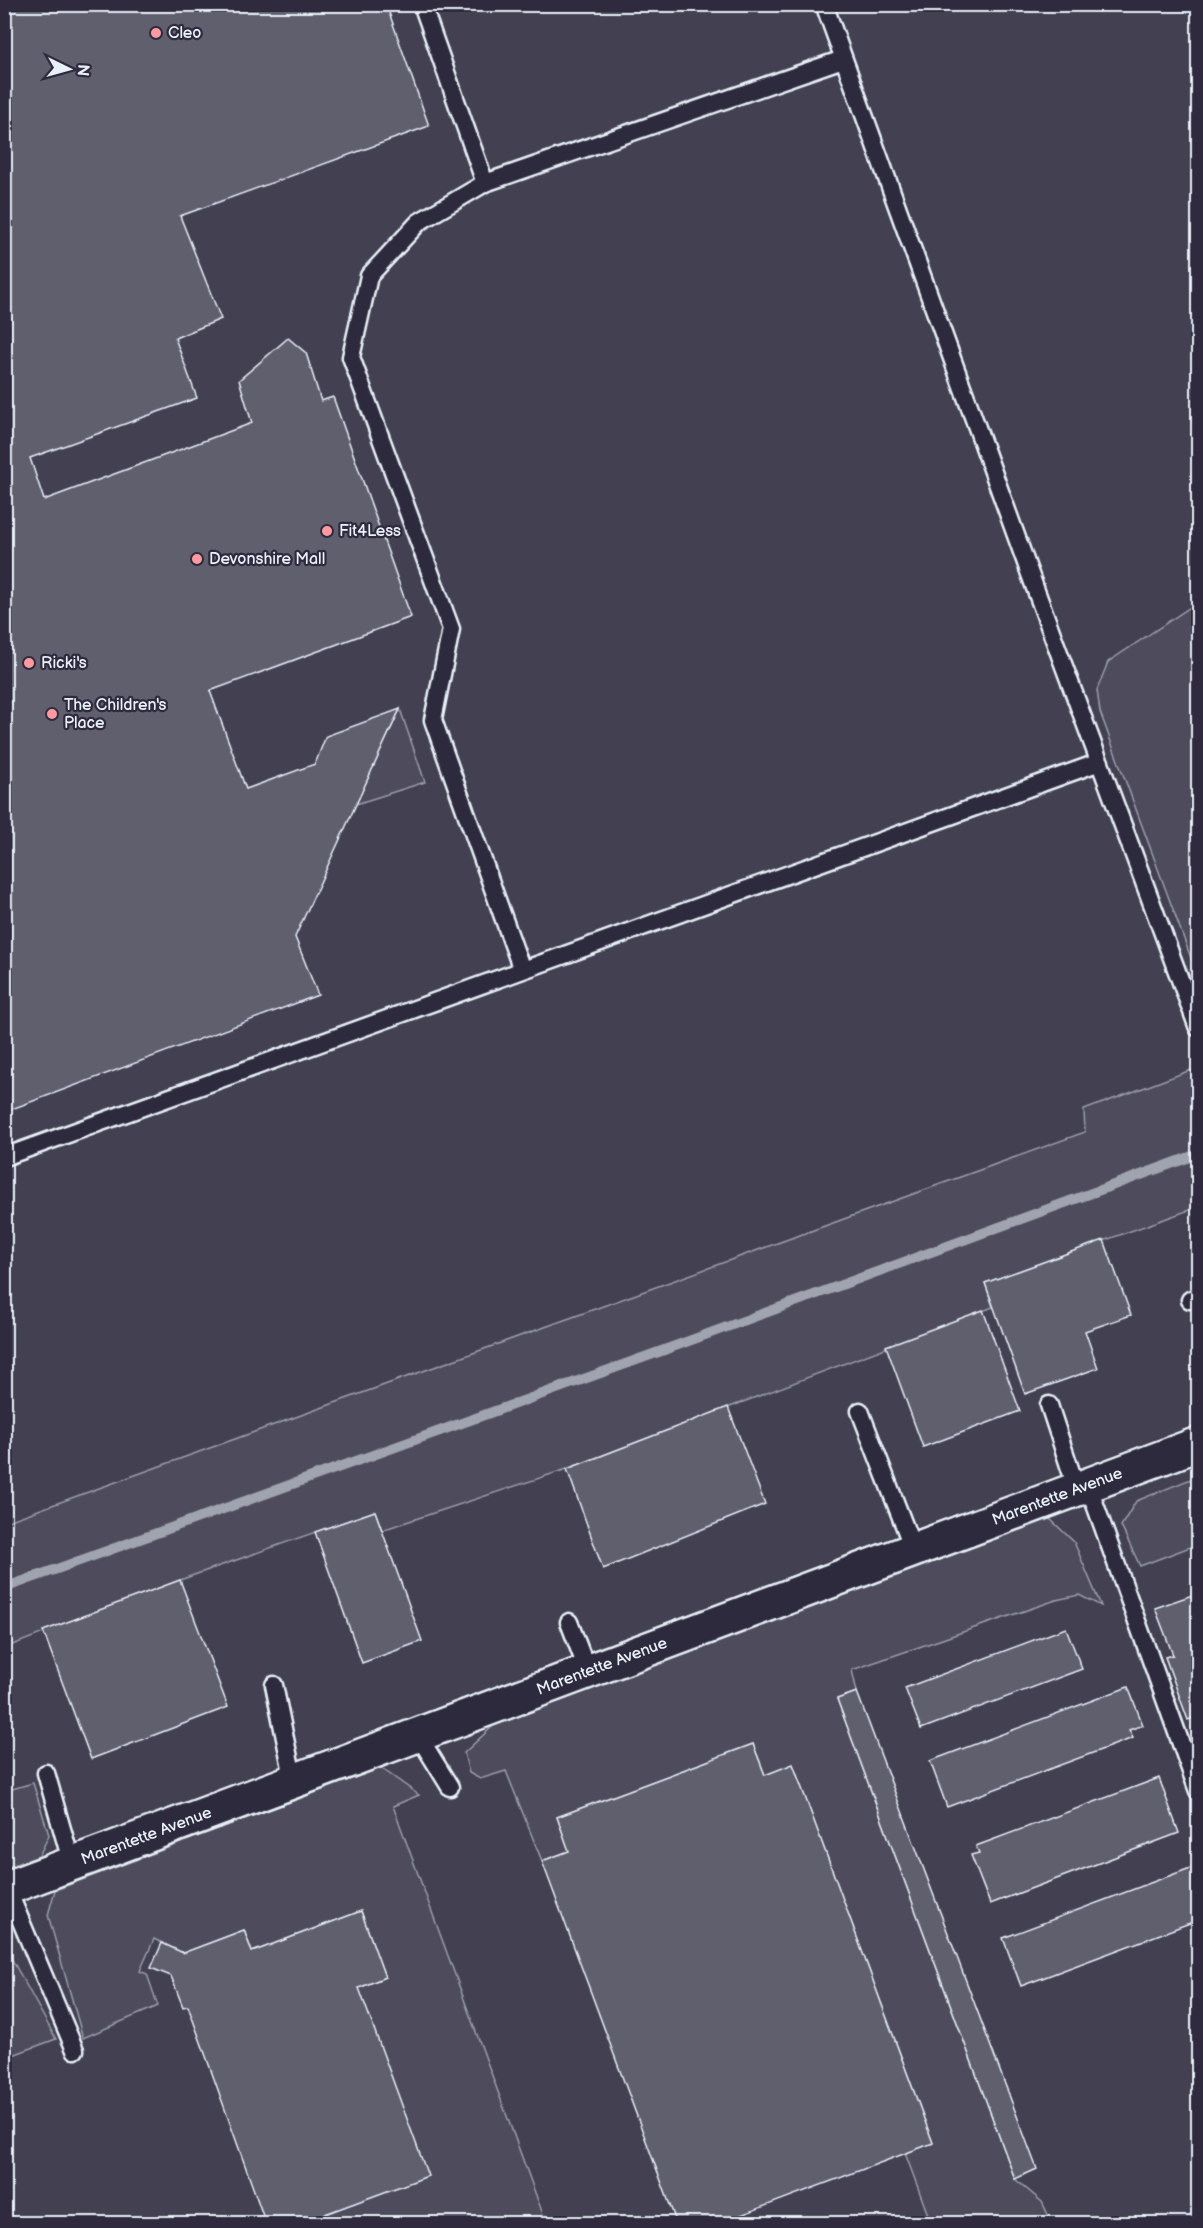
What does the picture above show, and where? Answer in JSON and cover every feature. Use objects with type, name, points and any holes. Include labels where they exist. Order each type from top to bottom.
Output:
[{"type":"street","name":"Marentette Avenue","points":[[6,1889],[1198,1444]]},
{"type":"lane","points":[[422,4],[485,183]]},
{"type":"lane","points":[[824,4],[1198,1028]]},
{"type":"lane","points":[[522,970],[433,720],[451,628],[351,357],[369,276],[419,222],[485,183],[843,59]]},
{"type":"lane","points":[[4,1157],[1100,762]]},
{"type":"lane","points":[[1049,1405],[1198,1791]]},
{"type":"lane","points":[[860,1411],[914,1551]]},
{"type":"lane","points":[[569,1622],[588,1672]]},
{"type":"lane","points":[[274,1685],[294,1782]]},
{"type":"lane","points":[[418,1735],[450,1787]]},
{"type":"lane","points":[[46,1773],[72,1864]]},
{"type":"lane","points":[[6,1889],[75,2050]]},
{"type":"shaded area","points":[[5,5],[1198,5],[1198,1423],[5,1868]]},
{"type":"shaded area","points":[[1198,602],[1198,977],[1100,712],[1097,690],[1108,662]]},
{"type":"shaded area","points":[[400,709],[425,782],[356,804]]},
{"type":"shaded area","points":[[1191,1070],[1198,1089],[1198,1207],[985,1283],[993,1307],[567,1469],[382,1530],[375,1511],[180,1580],[5,1648],[5,1522],[1085,1132],[1084,1110]]},
{"type":"shaded area","points":[[1198,1461],[1198,2223],[5,2224],[5,1908]]},
{"type":"shaded area","points":[[1198,1476],[1198,1544],[1140,1566],[1121,1526],[1136,1501]]},
{"type":"shaded area","points":[[1048,1517],[1074,1542],[1101,1606],[1079,1595],[1056,1600],[852,1670],[857,1692],[837,1699],[1015,2179],[1042,2202],[1052,2223],[931,2223],[905,2153],[933,2143],[793,1765],[765,1775],[753,1744],[557,1817],[569,1851],[542,1861],[506,1771],[480,1779],[469,1773],[464,1753],[493,1726]]},
{"type":"shaded area","points":[[381,1768],[419,1795],[393,1806],[544,2217],[527,2224],[298,2223],[359,1988],[385,1977],[361,1911],[252,1952],[244,1930],[183,1953],[154,1939],[140,1971],[147,1974],[158,2006],[83,2038],[48,1915],[55,1890]]},
{"type":"shaded area","points":[[33,1783],[49,1835],[39,1856],[5,1868],[5,1791]]},
{"type":"shaded area","points":[[4,1945],[56,2039],[5,2058],[4,2058]]},
{"type":"building","name":"Devonshire Mall","points":[[4,4],[386,4],[429,126],[180,216],[221,319],[175,338],[197,398],[30,458],[44,500],[252,423],[239,380],[288,338],[306,353],[321,401],[333,397],[411,617],[210,691],[246,789],[315,764],[326,736],[400,709],[295,937],[318,995],[4,1112]]},
{"type":"building","points":[[1104,1240],[1131,1315],[1085,1331],[1098,1368],[1025,1394],[985,1283]]},
{"type":"building","points":[[983,1310],[1020,1411],[923,1447],[886,1346]]},
{"type":"building","points":[[728,1407],[765,1504],[603,1569],[567,1469]]},
{"type":"building","points":[[375,1511],[422,1641],[362,1663],[315,1532]]},
{"type":"building","points":[[180,1580],[228,1707],[91,1759],[43,1631]]},
{"type":"building","points":[[1198,1593],[1198,1716],[1188,1720],[1165,1657],[1173,1655],[1155,1608]]},
{"type":"building","points":[[1066,1628],[1082,1669],[921,1729],[905,1688]]},
{"type":"building","points":[[1128,1687],[1143,1725],[1129,1730],[1133,1738],[947,1807],[930,1761]]},
{"type":"building","points":[[857,1692],[1037,2169],[1015,2179],[837,1699]]},
{"type":"building","points":[[753,1744],[765,1775],[793,1764],[933,2143],[717,2224],[677,2224],[542,1861],[569,1851],[557,1817]]},
{"type":"building","points":[[1159,1778],[1179,1833],[990,1904],[971,1855],[979,1853],[976,1846]]},
{"type":"building","points":[[1193,1867],[1198,1881],[1198,1920],[1021,1986],[1003,1938]]},
{"type":"building","points":[[361,1911],[385,1977],[359,1988],[428,2176],[298,2224],[266,2224],[188,2006],[183,2007],[171,1976],[151,1968],[162,1943],[183,1953],[244,1930],[252,1952]]},
{"type":"waterway","points":[[4,1588],[656,1353],[1198,1154]]},
{"type":"place","name":"Cleo","points":[[156,33]]},
{"type":"place","name":"Fit4Less","points":[[327,531]]},
{"type":"place","name":"Devonshire Mall","points":[[197,559]]},
{"type":"place","name":"Ricki's","points":[[29,663]]},
{"type":"place","name":"The Children's Place","points":[[52,714]]}]
